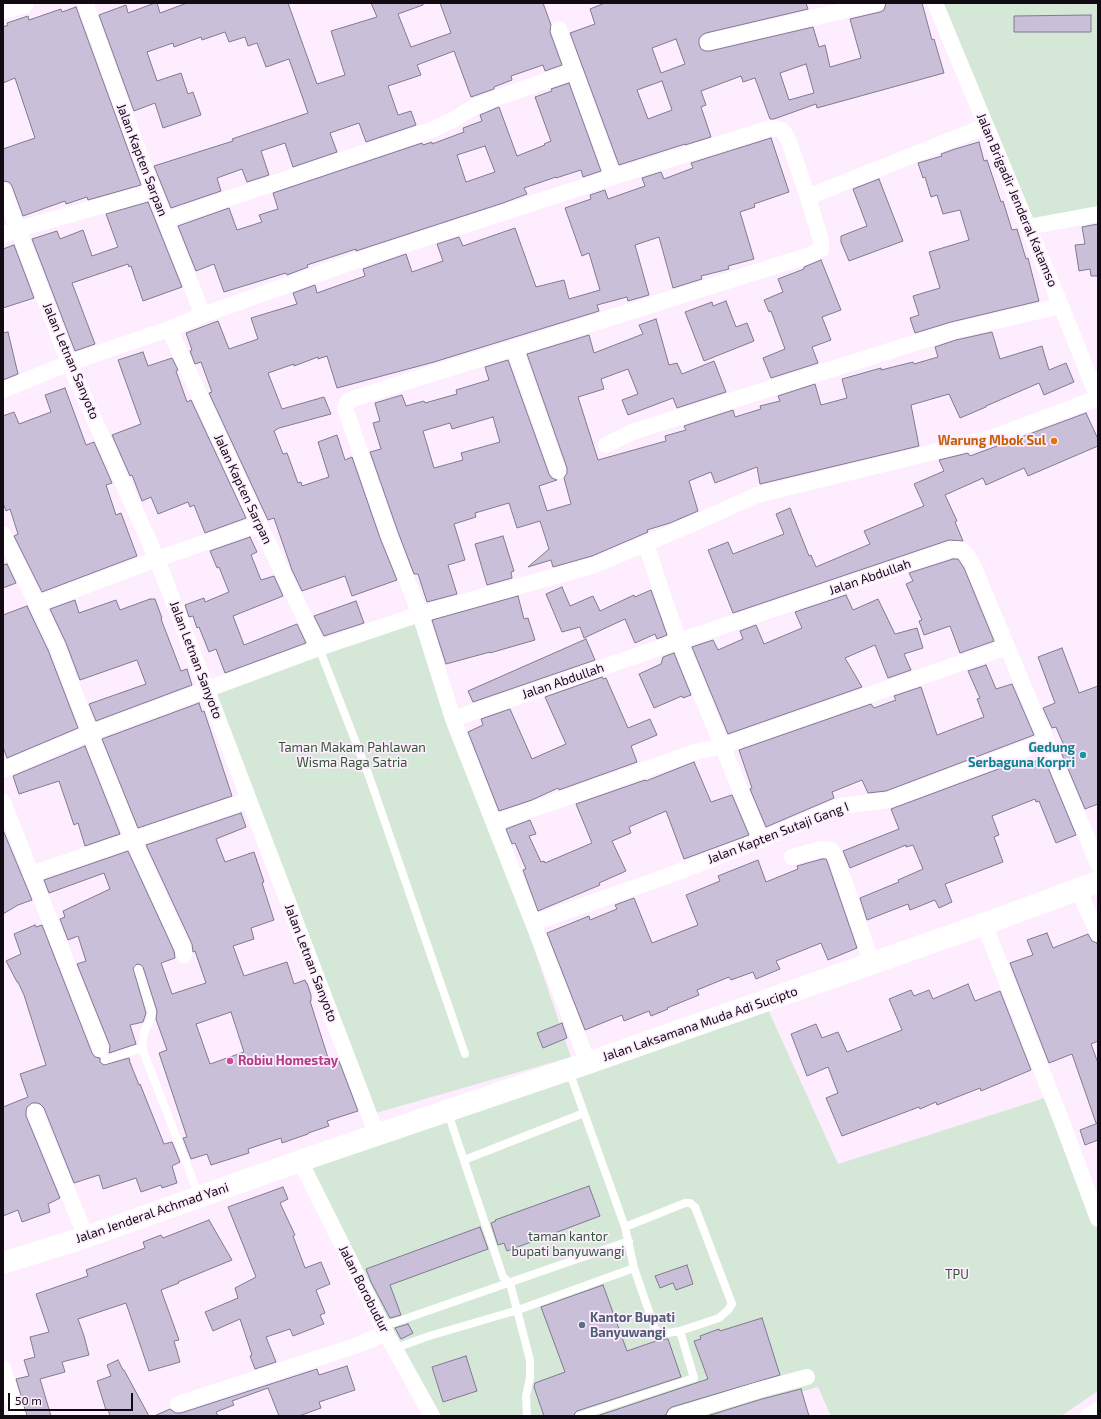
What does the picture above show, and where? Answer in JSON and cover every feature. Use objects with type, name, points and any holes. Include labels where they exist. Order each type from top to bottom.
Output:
[{"type":"main road","points":[[3,8],[24,3]]},
{"type":"main road","name":"Jalan Laksamana Muda Adi Sucipto","points":[[300,1161],[578,1067],[872,964],[1088,886]]},
{"type":"main road","name":"Jalan Jenderal Achmad Yani","points":[[3,1261],[86,1237],[300,1161]]},
{"type":"street","name":"Jalan Kapten Sarpan","points":[[85,3],[137,148],[203,315]]},
{"type":"street","points":[[708,42],[877,3]]},
{"type":"street","name":"Jalan Brigadir Jenderal Katamso","points":[[939,4],[986,126],[1098,398]]},
{"type":"street","points":[[559,30],[613,176]]},
{"type":"street","points":[[165,220],[434,129],[451,122],[474,107],[574,71]]},
{"type":"street","points":[[808,197],[986,126]]},
{"type":"street","points":[[3,390],[69,363],[169,329],[203,315],[352,262],[613,176],[771,128],[781,130],[785,134],[808,197],[821,241],[821,250],[800,259],[514,347],[355,398],[348,401],[344,408],[389,535],[420,614],[453,719],[533,923],[578,1067]]},
{"type":"street","name":"Jalan Letnan Sanyoto","points":[[3,190],[69,363],[158,559],[377,1135]]},
{"type":"street","points":[[3,236],[19,229],[154,191]]},
{"type":"street","points":[[1028,227],[1098,214]]},
{"type":"street","points":[[606,445],[634,431],[953,331],[1061,306]]},
{"type":"street","name":"Jalan Kapten Sarpan","points":[[169,329],[258,524],[320,648]]},
{"type":"street","points":[[514,347],[558,471]]},
{"type":"street","points":[[3,770],[90,733],[320,648],[420,614],[595,565],[757,495],[991,438],[1098,398]]},
{"type":"street","points":[[37,604],[258,524]]},
{"type":"street","points":[[3,534],[6,550],[37,604],[57,646],[133,840],[183,948],[184,955]]},
{"type":"street","points":[[646,544],[679,641],[761,840]]},
{"type":"street","name":"Jalan Abdullah","points":[[453,719],[952,549],[962,550],[972,563],[1098,864]]},
{"type":"street","points":[[494,823],[695,752],[722,746],[1007,646]]},
{"type":"street","name":"Jalan Kapten Sutaji Gang I","points":[[533,923],[761,840],[840,806],[888,800],[1047,741]]},
{"type":"street","points":[[31,874],[249,800]]},
{"type":"street","points":[[3,802],[103,1054]]},
{"type":"street","points":[[792,857],[821,849],[831,850],[836,857],[872,964]]},
{"type":"street","points":[[1088,886],[1098,934]]},
{"type":"street","points":[[984,924],[1062,1122],[1098,1219]]},
{"type":"street","points":[[35,1112],[86,1237]]},
{"type":"street","name":"Jalan Borobudur","points":[[300,1161],[384,1329],[396,1348],[432,1416]]},
{"type":"street","points":[[178,1404],[355,1346],[384,1329]]},
{"type":"street","points":[[3,1368],[18,1416]]},
{"type":"street","points":[[675,1416],[807,1377]]},
{"type":"street","points":[[1088,1416],[1098,1410]]},
{"type":"lane","points":[[320,648],[369,776],[465,1054]]},
{"type":"lane","points":[[138,969],[152,1013],[150,1021],[144,1032],[142,1048],[199,1197]]},
{"type":"lane","points":[[103,1054],[142,1048]]},
{"type":"lane","points":[[578,1067],[584,1113],[625,1227],[634,1268],[655,1329],[661,1334],[680,1331],[718,1318],[728,1310],[732,1304],[695,1207],[690,1203],[685,1203],[625,1227]]},
{"type":"lane","points":[[447,1111],[503,1277],[510,1283],[518,1310],[530,1360],[530,1378],[526,1396],[527,1416]]},
{"type":"lane","points":[[464,1160],[584,1113]]},
{"type":"lane","points":[[384,1329],[393,1323],[629,1242]]},
{"type":"lane","points":[[396,1348],[429,1336],[518,1310],[634,1268]]},
{"type":"lane","points":[[579,1416],[694,1378],[680,1331]]},
{"type":"green space","points":[[931,3],[1098,3],[1098,213],[1026,222]]},
{"type":"green space","name":"Taman Makam Pahlawan Wisma Raga Satria","points":[[420,614],[571,1057],[369,1115],[208,689]]},
{"type":"green space","points":[[761,994],[838,1164],[1048,1097],[1098,1218],[1098,1391],[1061,1416],[831,1416],[818,1387],[718,1416],[433,1416],[300,1161]]},
{"type":"building","points":[[157,3],[160,13],[187,3],[288,3],[317,84],[345,75],[331,31],[377,17],[371,3],[423,3],[423,5],[398,14],[411,47],[451,33],[440,3],[543,3],[551,25],[550,32],[562,65],[545,71],[543,65],[511,76],[512,80],[494,87],[494,89],[471,97],[454,51],[417,65],[421,75],[388,86],[398,115],[411,111],[416,125],[366,142],[359,123],[330,133],[337,152],[293,167],[285,143],[261,151],[269,175],[247,182],[242,169],[217,178],[221,191],[171,208],[154,166],[233,141],[232,139],[308,113],[289,59],[266,67],[257,43],[248,46],[245,37],[229,42],[225,32],[202,40],[201,37],[174,47],[173,43],[147,52],[157,81],[181,73],[188,94],[193,92],[201,115],[163,128],[155,103],[134,111],[99,15],[126,5],[128,13]]},
{"type":"building","points":[[605,3],[806,3],[808,9],[706,33],[699,39],[699,44],[701,49],[710,51],[813,27],[819,47],[825,45],[830,67],[861,58],[850,19],[880,12],[884,10],[886,3],[922,3],[932,40],[934,39],[944,73],[817,108],[816,104],[774,119],[770,119],[755,78],[743,82],[741,76],[701,91],[706,105],[701,107],[711,137],[619,165],[570,33],[595,24],[590,9]],"holes":[[[676,39],[685,64],[661,73],[652,48]],[[806,64],[814,93],[789,100],[780,73]],[[662,81],[672,110],[648,119],[637,90]]]},
{"type":"building","points":[[76,7],[141,185],[88,200],[87,197],[66,204],[65,201],[23,216],[12,186],[9,182],[3,181],[3,149],[35,138],[15,78],[3,83],[3,27],[8,25],[7,23],[28,16],[29,20],[61,9],[62,12]]},
{"type":"building","points":[[1091,15],[1091,32],[1014,32],[1014,16]]},
{"type":"building","points":[[569,83],[601,171],[583,177],[581,170],[556,177],[524,188],[527,194],[503,203],[356,251],[356,249],[307,265],[308,267],[287,275],[286,273],[224,292],[214,264],[196,271],[178,226],[229,208],[237,230],[262,222],[259,215],[278,209],[273,193],[422,143],[423,145],[432,142],[432,144],[464,132],[463,128],[482,121],[480,115],[499,107],[517,156],[545,145],[544,144],[551,141],[535,97],[552,91],[551,89]],"holes":[[[485,146],[495,172],[466,182],[457,155]]]},
{"type":"building","points":[[771,138],[789,192],[754,204],[755,207],[740,212],[754,259],[728,266],[729,269],[701,276],[702,279],[673,288],[659,237],[635,245],[649,295],[628,301],[627,297],[597,305],[599,311],[434,362],[337,388],[327,356],[318,359],[318,357],[294,366],[294,364],[268,373],[282,409],[324,397],[331,414],[279,428],[274,431],[283,454],[287,453],[298,483],[301,482],[302,486],[329,477],[318,442],[337,435],[345,460],[352,457],[380,538],[397,580],[352,596],[345,576],[302,591],[292,570],[274,518],[268,520],[209,393],[212,392],[201,362],[195,364],[186,333],[218,321],[229,349],[258,339],[251,318],[297,304],[293,293],[315,285],[317,293],[365,276],[363,269],[406,254],[412,272],[443,261],[437,244],[459,237],[463,246],[515,228],[536,287],[564,280],[569,299],[600,290],[589,253],[582,256],[565,208],[591,199],[590,195],[605,190],[608,199],[645,186],[642,178],[661,172],[664,179],[693,168],[691,163]]},
{"type":"building","points":[[979,142],[984,161],[987,160],[1001,202],[1003,201],[1012,230],[1017,229],[1026,259],[1028,258],[1039,301],[951,322],[915,333],[910,318],[919,315],[913,296],[940,288],[929,252],[969,240],[960,210],[943,214],[937,195],[931,197],[925,177],[923,178],[918,163]]},
{"type":"building","points":[[879,179],[903,241],[849,261],[841,242],[841,236],[867,226],[853,189]]},
{"type":"building","points":[[148,202],[182,287],[143,301],[131,266],[129,267],[128,264],[72,283],[95,344],[75,351],[32,239],[57,231],[60,239],[83,230],[92,256],[118,247],[106,214]]},
{"type":"building","points":[[1098,224],[1098,276],[1091,276],[1090,269],[1079,271],[1075,245],[1085,244],[1082,227]]},
{"type":"building","points":[[14,245],[34,298],[3,308],[3,249]]},
{"type":"building","points":[[821,260],[841,310],[822,317],[831,340],[812,347],[818,363],[771,378],[763,358],[785,349],[771,311],[769,312],[764,300],[783,292],[778,279],[804,269],[804,267]]},
{"type":"building","points":[[726,301],[736,327],[747,323],[754,341],[704,361],[685,312],[712,302],[713,306]]},
{"type":"building","points":[[656,319],[669,365],[677,363],[682,374],[714,361],[726,392],[677,408],[673,398],[628,415],[622,400],[638,394],[628,369],[601,379],[604,389],[578,397],[598,460],[666,441],[665,436],[686,430],[684,426],[733,410],[735,417],[761,409],[760,406],[780,401],[778,396],[815,384],[821,405],[847,398],[842,379],[881,368],[881,370],[913,362],[914,364],[938,357],[935,347],[956,340],[992,332],[1000,359],[1042,346],[1049,370],[1066,363],[1074,382],[1044,395],[1039,383],[960,418],[949,394],[911,405],[919,446],[760,484],[757,467],[715,483],[711,472],[689,481],[698,511],[670,523],[647,530],[648,532],[592,556],[553,567],[551,560],[528,567],[549,549],[540,521],[517,528],[509,503],[475,513],[476,517],[454,524],[465,560],[448,565],[457,594],[427,602],[418,574],[414,574],[398,532],[370,452],[381,449],[373,423],[380,421],[375,403],[402,395],[406,406],[424,401],[425,403],[457,394],[456,390],[489,380],[485,367],[508,360],[549,474],[552,478],[557,480],[539,486],[547,511],[571,504],[564,478],[567,473],[567,468],[527,354],[589,335],[594,353],[643,334],[639,325]],"holes":[[[493,417],[500,442],[461,453],[463,460],[434,468],[423,431],[450,423],[452,429]]]},
{"type":"building","points":[[8,332],[18,374],[3,380],[3,333]]},
{"type":"building","points":[[143,352],[148,366],[172,358],[178,370],[176,371],[187,402],[191,400],[246,518],[205,533],[194,505],[190,507],[188,502],[158,514],[151,497],[142,501],[132,475],[130,476],[112,435],[141,424],[118,360]]},
{"type":"building","points":[[65,388],[86,445],[94,442],[112,483],[106,485],[116,515],[121,513],[137,556],[42,592],[14,536],[18,534],[10,509],[6,511],[3,503],[3,416],[14,412],[19,424],[51,412],[45,395]]},
{"type":"building","points":[[1086,413],[1098,439],[1098,446],[1028,476],[1024,468],[986,485],[983,478],[945,495],[957,521],[955,522],[963,541],[949,540],[733,613],[708,550],[728,542],[733,554],[784,534],[776,514],[790,508],[809,556],[811,555],[816,567],[870,544],[864,531],[924,506],[914,484],[944,471],[939,460],[968,453],[970,456]]},
{"type":"building","points":[[503,536],[514,571],[511,572],[512,578],[487,585],[475,544]]},
{"type":"building","points":[[250,537],[257,552],[251,555],[261,580],[274,576],[283,596],[233,616],[244,645],[297,624],[306,643],[225,673],[216,649],[209,652],[199,627],[197,628],[193,616],[189,617],[185,605],[204,598],[205,602],[229,592],[219,567],[217,568],[210,551]]},
{"type":"building","points":[[953,559],[958,559],[964,568],[994,641],[960,653],[950,626],[924,635],[919,621],[922,620],[906,584],[913,581],[909,573]]},
{"type":"building","points":[[7,564],[16,583],[3,588],[3,565]]},
{"type":"building","points":[[562,587],[570,606],[593,596],[600,611],[634,595],[635,597],[651,590],[667,635],[657,639],[655,634],[635,643],[625,619],[584,638],[580,627],[562,632],[546,594]]},
{"type":"building","points":[[846,595],[853,610],[878,599],[895,634],[917,628],[923,648],[904,654],[911,670],[888,678],[875,645],[845,658],[862,687],[728,734],[692,647],[713,640],[718,650],[743,639],[740,631],[756,625],[764,644],[802,628],[795,612]]},
{"type":"building","points":[[518,596],[524,619],[528,618],[535,640],[446,664],[432,620]]},
{"type":"building","points":[[150,599],[155,599],[181,671],[187,669],[192,685],[96,721],[89,704],[146,684],[137,660],[80,680],[66,643],[50,609],[75,600],[79,613],[116,600],[120,610]]},
{"type":"building","points":[[356,601],[364,623],[324,636],[314,616]]},
{"type":"building","points":[[27,606],[48,650],[78,728],[7,758],[3,747],[3,615]]},
{"type":"building","points":[[586,639],[595,660],[473,702],[468,691]]},
{"type":"building","name":"Gedung Serbaguna Korpri","points":[[1062,648],[1079,693],[1098,686],[1098,804],[1085,809],[1061,752],[1066,750],[1056,727],[1052,728],[1043,708],[1055,703],[1038,657]]},
{"type":"building","points":[[674,653],[691,695],[683,698],[682,696],[654,708],[639,674],[661,664],[663,657]]},
{"type":"building","points":[[986,665],[996,689],[1012,684],[1034,735],[886,791],[868,793],[862,780],[832,792],[834,798],[766,827],[750,789],[752,788],[739,750],[871,704],[874,708],[896,700],[894,696],[921,687],[937,735],[984,717],[977,699],[980,698],[968,671]]},
{"type":"building","points":[[602,677],[603,679],[606,678],[628,728],[650,719],[657,735],[631,746],[637,762],[559,790],[558,788],[532,800],[499,811],[468,732],[483,725],[481,719],[510,709],[532,759],[566,744],[545,697]]},
{"type":"building","points":[[199,703],[202,712],[204,711],[232,796],[138,828],[102,739]]},
{"type":"building","points":[[85,746],[120,834],[85,846],[78,823],[74,825],[59,781],[19,794],[13,776]]},
{"type":"building","points":[[1044,758],[1076,835],[1056,843],[1039,801],[1036,802],[1035,799],[992,816],[999,835],[994,837],[1003,862],[945,884],[952,902],[939,908],[935,900],[910,910],[908,904],[867,920],[860,898],[899,882],[898,880],[923,869],[913,845],[906,847],[906,845],[850,868],[843,851],[899,829],[891,809],[1020,761],[1022,766]]},
{"type":"building","points":[[694,762],[711,802],[732,795],[749,835],[684,859],[666,811],[629,827],[631,833],[612,841],[626,871],[599,883],[600,885],[538,911],[523,870],[526,869],[515,843],[512,844],[506,829],[530,820],[536,834],[529,836],[541,862],[544,861],[545,863],[592,843],[576,804],[645,780],[646,781]]},
{"type":"building","points":[[241,813],[246,827],[216,839],[225,862],[254,852],[274,920],[251,928],[254,939],[233,946],[244,976],[287,962],[294,984],[305,980],[311,995],[310,1001],[330,1064],[339,1061],[358,1111],[327,1121],[329,1126],[308,1134],[282,1143],[281,1138],[248,1149],[249,1153],[211,1165],[207,1154],[191,1159],[183,1138],[187,1137],[159,1053],[167,1050],[156,1019],[157,1011],[143,967],[137,964],[133,968],[146,1013],[143,1022],[130,1025],[136,1044],[109,1053],[110,1046],[77,964],[86,961],[78,936],[68,940],[60,919],[65,917],[63,911],[110,889],[104,873],[49,893],[44,880],[128,851],[174,951],[175,958],[161,963],[172,994],[206,983],[195,951],[193,952],[192,944],[146,845]],"holes":[[[231,1012],[244,1052],[210,1064],[196,1024]]]},
{"type":"building","points":[[3,830],[32,900],[18,905],[3,914]]},
{"type":"building","points":[[826,859],[827,861],[857,948],[828,960],[821,943],[776,961],[780,969],[756,979],[753,972],[731,980],[729,977],[697,990],[699,995],[651,1016],[649,1011],[624,1021],[622,1015],[585,1030],[547,933],[589,916],[590,920],[617,909],[615,905],[634,898],[652,943],[698,925],[686,895],[720,881],[718,876],[758,860],[766,882],[798,869],[797,866]]},
{"type":"building","points":[[35,925],[36,927],[42,925],[92,1053],[95,1057],[100,1058],[100,1062],[104,1065],[129,1058],[164,1144],[172,1142],[180,1162],[172,1166],[177,1183],[162,1188],[161,1185],[141,1192],[136,1178],[103,1189],[99,1175],[74,1183],[44,1108],[40,1104],[32,1103],[27,1107],[26,1116],[60,1198],[48,1204],[50,1212],[22,1222],[18,1210],[3,1216],[3,1107],[28,1097],[20,1074],[46,1065],[24,995],[6,961],[21,954],[14,934]]},
{"type":"building","points":[[1047,933],[1053,948],[1088,934],[1092,941],[1097,943],[1098,946],[1098,1041],[1091,1044],[1098,1063],[1098,1122],[1096,1123],[1072,1054],[1049,1063],[1010,963],[1033,955],[1027,940]]},
{"type":"building","points":[[968,984],[975,1001],[1000,991],[1031,1070],[981,1091],[980,1088],[937,1105],[936,1102],[920,1109],[919,1107],[842,1136],[826,1098],[838,1093],[828,1067],[807,1076],[791,1034],[816,1024],[822,1038],[838,1032],[847,1052],[902,1030],[889,999],[911,990],[914,996],[929,990],[933,999]]},
{"type":"building","points":[[562,1023],[567,1038],[543,1048],[537,1033]]},
{"type":"building","points":[[1098,1123],[1098,1140],[1085,1145],[1080,1130]]},
{"type":"building","points":[[589,1186],[600,1216],[507,1251],[504,1243],[498,1245],[491,1223],[496,1221],[495,1220]]},
{"type":"building","points":[[283,1187],[288,1199],[280,1203],[295,1235],[293,1236],[305,1268],[321,1262],[330,1284],[316,1290],[325,1313],[320,1315],[324,1324],[293,1336],[290,1329],[266,1337],[276,1362],[255,1369],[240,1319],[213,1331],[205,1312],[238,1298],[235,1288],[256,1277],[228,1207]]},
{"type":"building","points":[[209,1220],[232,1260],[161,1290],[179,1340],[174,1341],[180,1362],[149,1371],[126,1303],[78,1319],[89,1355],[62,1362],[65,1372],[40,1379],[51,1416],[27,1416],[16,1379],[29,1376],[24,1360],[35,1357],[30,1337],[49,1332],[36,1294],[88,1276],[86,1270],[145,1248],[143,1242],[161,1235],[163,1238]]},
{"type":"building","points":[[480,1227],[488,1249],[390,1285],[401,1315],[390,1318],[371,1282],[366,1269]]},
{"type":"building","points":[[687,1265],[693,1284],[676,1290],[673,1283],[660,1288],[655,1276]]},
{"type":"building","points":[[603,1285],[627,1351],[662,1339],[668,1339],[681,1377],[577,1411],[574,1416],[544,1416],[534,1387],[535,1383],[565,1372],[541,1307]]},
{"type":"building","points":[[762,1318],[780,1375],[672,1407],[668,1410],[666,1415],[662,1416],[597,1416],[708,1379],[694,1341],[701,1339],[700,1336],[719,1329],[720,1331]]},
{"type":"building","points":[[408,1324],[413,1333],[401,1339],[395,1328]]},
{"type":"building","points":[[466,1356],[477,1391],[443,1402],[432,1367]]},
{"type":"building","points":[[118,1360],[149,1416],[110,1416],[108,1409],[106,1410],[97,1381],[111,1376],[107,1365]]},
{"type":"building","points":[[347,1366],[355,1390],[319,1402],[321,1408],[299,1416],[279,1416],[268,1388],[232,1401],[234,1405],[216,1412],[218,1416],[154,1416],[170,1409],[176,1413],[181,1413],[317,1369],[319,1375]]},
{"type":"building","points":[[801,1389],[809,1416],[707,1416],[762,1399]]},
{"type":"place","name":"Warung Mbok Sul","points":[[1054,441]]},
{"type":"place","name":"Gedung Serbaguna Korpri","points":[[1083,755]]},
{"type":"place","name":"Robiu Homestay","points":[[230,1061]]},
{"type":"place","name":"Kantor Bupati Banyuwangi","points":[[582,1325]]},
{"type":"park label","name":"taman kantor bupati banyuwangi","points":[[568,1244]]},
{"type":"park label","name":"TPU","points":[[957,1275]]}]
